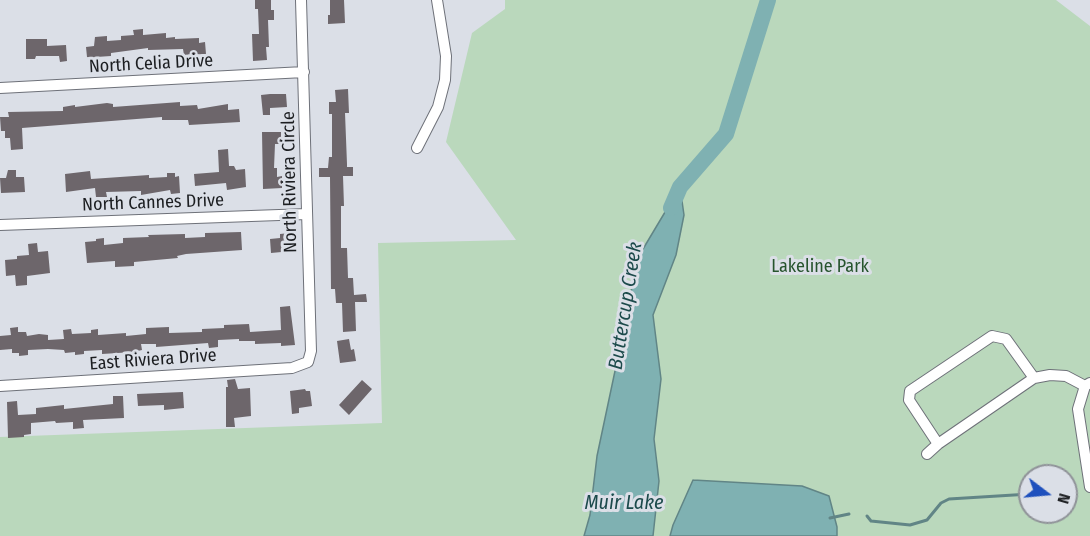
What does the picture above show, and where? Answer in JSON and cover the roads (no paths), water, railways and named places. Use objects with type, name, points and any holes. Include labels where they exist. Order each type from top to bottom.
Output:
[{"type":"street","name":"North Riviera Circle","points":[[301,0],[311,351],[308,362]]},
{"type":"street","points":[[417,148],[438,107],[445,80],[446,56],[437,0]]},
{"type":"street","name":"North Celia Drive","points":[[0,88],[304,72]]},
{"type":"street","name":"North Cannes Drive","points":[[0,225],[307,214]]},
{"type":"street","points":[[938,444],[909,400],[910,391],[992,336],[1006,339],[1034,378]]},
{"type":"street","name":"East Riviera Drive","points":[[0,386],[292,368],[308,362]]},
{"type":"street","points":[[927,454],[1034,378],[1050,375],[1066,376],[1087,385],[1078,409],[1090,487]]},
{"type":"water","name":"Muir Lake","points":[[680,187],[684,215],[676,255],[653,315],[661,379],[654,439],[659,481],[653,536],[584,536],[590,515],[597,456],[615,371],[616,331],[626,312],[640,254]]},
{"type":"water","name":"Muir Lake","points":[[693,480],[802,486],[829,496],[837,536],[670,536]]},
{"type":"waterway","name":"Buttercup Creek","points":[[671,208],[680,187],[726,134],[768,0]]},
{"type":"waterway","points":[[867,516],[871,521],[910,525],[927,520],[941,503],[949,499],[1018,495]]},
{"type":"waterway","points":[[830,518],[849,514]]},
{"type":"park label","name":"Lakeline Park","points":[[820,267]]}]
